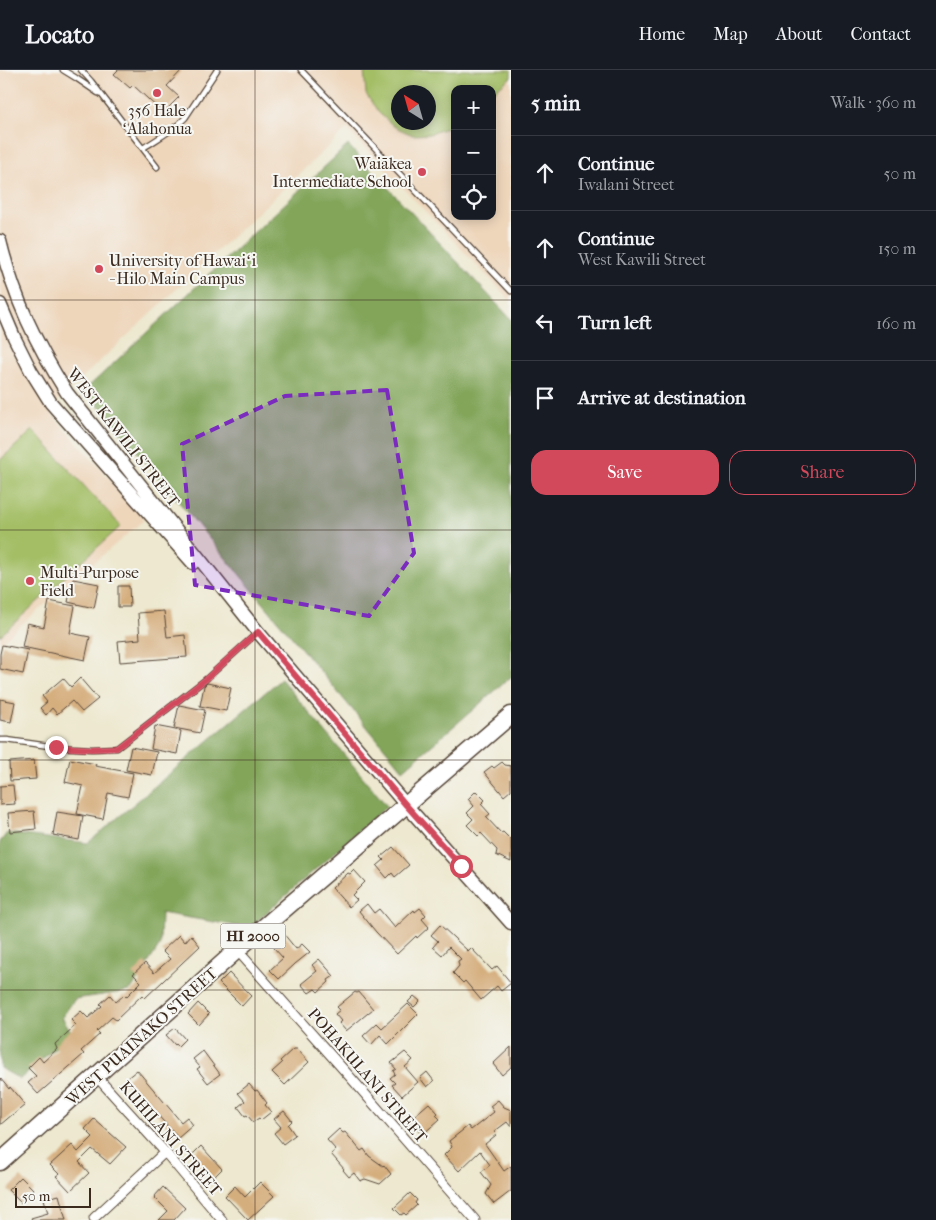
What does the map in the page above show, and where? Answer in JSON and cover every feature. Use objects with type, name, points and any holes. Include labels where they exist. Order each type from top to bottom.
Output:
[{"type":"highway","name":"WEST PUAINAKO STREET","points":[[0,1162],[238,950],[511,715]]},
{"type":"street","name":"WEST KAWILI STREET","points":[[0,241],[4,275],[16,295],[30,329],[47,362],[67,393],[258,632],[406,805],[511,923]]},
{"type":"street","name":"WEST KAWILI STREET","points":[[0,304],[22,354],[52,404],[180,550],[258,632]]},
{"type":"street","name":"POHAKULANI STREET","points":[[238,950],[475,1220]]},
{"type":"street","name":"KUHILANI STREET","points":[[96,1076],[165,1152],[222,1220]]},
{"type":"street","points":[[94,1218],[165,1152]]},
{"type":"lane","points":[[63,70],[103,97]]},
{"type":"lane","points":[[81,70],[158,167]]},
{"type":"lane","points":[[143,148],[171,131],[185,118],[218,70]]},
{"type":"lane","points":[[301,70],[511,291]]},
{"type":"lane","points":[[0,740],[56,747],[117,748],[205,680],[258,632]]},
{"type":"highlighted area","points":[[387,390],[414,553],[369,616],[195,585],[182,444],[285,396]]},
{"type":"shaded area","name":"University of Hawaiʻi - Hilo Main Campus","points":[[0,70],[511,70],[511,301],[347,129],[48,410],[145,519],[0,643]]},
{"type":"green space","points":[[364,70],[511,70],[511,77],[496,90],[496,85],[451,85],[451,126],[429,134],[413,135],[402,130],[436,130],[436,85],[391,85],[391,124],[379,113],[366,94]]},
{"type":"green space","points":[[348,145],[511,319],[511,677],[403,770],[85,390]]},
{"type":"green space","name":"Multi-Purpose Field","points":[[33,430],[121,526],[0,636],[0,460]]},
{"type":"green space","points":[[281,679],[387,806],[249,928],[161,913],[160,945],[130,991],[75,999],[62,1017],[72,1033],[20,1079],[0,1068],[0,842],[7,833],[88,843]]},
{"type":"building","name":"356 Hale ʻAlahonua","points":[[118,70],[182,70],[167,86],[179,97],[163,113],[133,85],[130,88],[114,74]]},
{"type":"building","points":[[73,579],[99,584],[94,608],[68,602]]},
{"type":"building","points":[[118,586],[129,586],[130,607],[118,607]]},
{"type":"building","points":[[49,601],[75,606],[70,633],[90,637],[85,660],[22,647],[27,623],[44,627]]},
{"type":"building","points":[[164,611],[167,637],[185,635],[187,657],[120,662],[118,641],[140,639],[138,613]]},
{"type":"building","points":[[2,645],[28,650],[23,674],[0,669]]},
{"type":"building","points":[[63,678],[71,687],[80,678],[98,699],[82,712],[72,701],[57,714],[52,708],[46,715],[40,708],[47,702],[42,696]]},
{"type":"building","points":[[207,683],[231,688],[226,711],[200,706],[204,686]]},
{"type":"building","points":[[0,699],[15,702],[11,722],[0,720]]},
{"type":"building","points":[[179,705],[205,710],[200,733],[174,728]]},
{"type":"building","points":[[155,726],[181,731],[177,754],[151,749]]},
{"type":"building","points":[[131,747],[157,752],[152,775],[126,770]]},
{"type":"building","points":[[70,759],[133,773],[128,797],[108,793],[103,819],[77,814],[83,786],[65,782]]},
{"type":"building","points":[[34,760],[36,779],[10,781],[9,762]]},
{"type":"building","points":[[502,762],[505,765],[511,766],[511,790],[504,796],[484,772]]},
{"type":"building","points":[[13,785],[15,804],[0,805],[0,786]]},
{"type":"building","points":[[476,791],[485,800],[481,804],[490,814],[486,817],[501,833],[503,832],[511,840],[511,862],[496,855],[497,850],[481,833],[478,836],[467,825],[473,819],[467,813],[474,806],[468,799]]},
{"type":"building","points":[[34,811],[36,829],[10,832],[8,813]]},
{"type":"building","points":[[57,812],[83,816],[79,840],[53,835]]},
{"type":"building","points":[[393,847],[409,865],[395,877],[392,873],[387,878],[377,866],[384,860],[381,857]]},
{"type":"building","points":[[354,870],[365,882],[352,895],[357,900],[349,907],[332,888]]},
{"type":"building","points":[[367,904],[374,913],[379,909],[395,928],[414,910],[415,912],[420,908],[426,915],[422,919],[429,927],[417,938],[416,936],[397,954],[359,911]]},
{"type":"building","points":[[440,925],[468,951],[471,948],[492,970],[497,966],[511,983],[501,991],[497,986],[481,1000],[465,981],[463,983],[453,973],[459,966],[458,961],[461,959],[449,947],[442,955],[433,947],[438,941],[431,935]]},
{"type":"building","points":[[283,933],[296,949],[302,944],[310,952],[279,979],[270,970],[283,958],[274,948],[277,945],[274,942]]},
{"type":"building","points":[[179,935],[185,942],[191,935],[200,946],[145,998],[142,995],[116,1020],[112,1017],[97,1031],[100,1034],[81,1051],[84,1054],[38,1094],[28,1083],[36,1076],[28,1068],[39,1057],[43,1062],[57,1049],[55,1044],[76,1025],[71,1020],[81,1011],[88,1018],[102,1006],[100,1004],[110,995],[116,1002],[124,995],[126,997],[141,982],[133,974],[145,963],[154,973],[170,959],[162,951]]},
{"type":"building","points":[[319,959],[334,976],[318,992],[315,989],[309,993],[301,984],[317,971],[312,965]]},
{"type":"building","points":[[229,973],[251,996],[242,1006],[219,983]]},
{"type":"building","points":[[355,992],[359,992],[373,1009],[346,1031],[339,1023],[341,1021],[335,1014],[340,1010],[337,1007]]},
{"type":"building","points":[[414,996],[420,1001],[414,1007],[408,1002]]},
{"type":"building","points":[[198,1003],[209,1014],[199,1025],[188,1014]]},
{"type":"building","points":[[408,1004],[418,1014],[388,1044],[380,1035],[371,1045],[363,1036],[377,1023],[382,1028]]},
{"type":"building","points":[[175,1028],[185,1039],[178,1046],[166,1035]]},
{"type":"building","points":[[511,1047],[511,1067],[502,1075],[493,1064]]},
{"type":"building","points":[[293,1049],[297,1049],[309,1062],[285,1085],[272,1072],[282,1063],[280,1061]]},
{"type":"building","points":[[203,1051],[220,1074],[208,1083],[197,1069],[200,1067],[193,1059]]},
{"type":"building","points":[[405,1052],[413,1060],[405,1067],[418,1082],[402,1096],[392,1085],[395,1083],[390,1078],[395,1074],[393,1071],[396,1069],[391,1063]]},
{"type":"building","points":[[137,1070],[181,1122],[187,1117],[193,1125],[178,1138],[126,1079]]},
{"type":"building","points":[[427,1072],[434,1081],[427,1087],[420,1078]]},
{"type":"building","points":[[0,1078],[25,1105],[0,1125]]},
{"type":"building","points":[[249,1084],[255,1091],[257,1090],[271,1112],[261,1120],[259,1118],[253,1122],[238,1107],[245,1101],[238,1093]]},
{"type":"building","points":[[498,1100],[504,1107],[511,1110],[511,1127],[507,1122],[495,1131],[496,1135],[485,1144],[504,1171],[511,1166],[511,1191],[494,1204],[486,1194],[491,1185],[481,1172],[490,1165],[480,1151],[459,1171],[444,1155],[452,1147],[449,1141],[468,1126],[471,1130],[494,1112],[490,1106]]},
{"type":"building","points":[[429,1103],[438,1113],[436,1115],[440,1119],[422,1135],[407,1122]]},
{"type":"building","points":[[284,1111],[292,1121],[288,1125],[295,1135],[283,1144],[274,1133],[281,1127],[274,1119]]},
{"type":"building","points":[[94,1119],[126,1147],[110,1164],[92,1149],[79,1162],[89,1173],[70,1191],[56,1176],[59,1174],[50,1165],[72,1145],[78,1152],[93,1137],[85,1129]]},
{"type":"building","points":[[339,1129],[343,1133],[345,1132],[361,1151],[364,1149],[369,1156],[384,1165],[391,1174],[380,1184],[365,1179],[360,1181],[354,1173],[349,1177],[331,1154],[336,1150],[327,1140]]},
{"type":"building","points":[[201,1146],[222,1169],[212,1179],[191,1156]]},
{"type":"building","points":[[21,1177],[34,1190],[21,1203],[8,1190]]},
{"type":"building","points":[[260,1182],[274,1196],[248,1220],[225,1196],[235,1186],[245,1197]]},
{"type":"building","points":[[163,1187],[185,1208],[174,1220],[159,1220],[168,1211],[154,1197]]},
{"type":"building","points":[[410,1193],[417,1200],[415,1203],[417,1205],[406,1215],[404,1213],[401,1215],[394,1208]]},
{"type":"building","points":[[59,1195],[66,1220],[32,1220],[31,1218],[48,1213],[44,1199]]},
{"type":"place","name":"356 Hale ʻAlahonua","points":[[157,93]]},
{"type":"place","name":"Waiākea Intermediate School","points":[[422,172]]},
{"type":"place","name":"University of Hawaiʻi - Hilo Main Campus","points":[[99,269]]},
{"type":"place","name":"Multi-Purpose Field","points":[[30,581]]},
{"type":"route","points":[[56,747],[117,748],[205,680],[258,632],[406,805],[461,866]]}]
